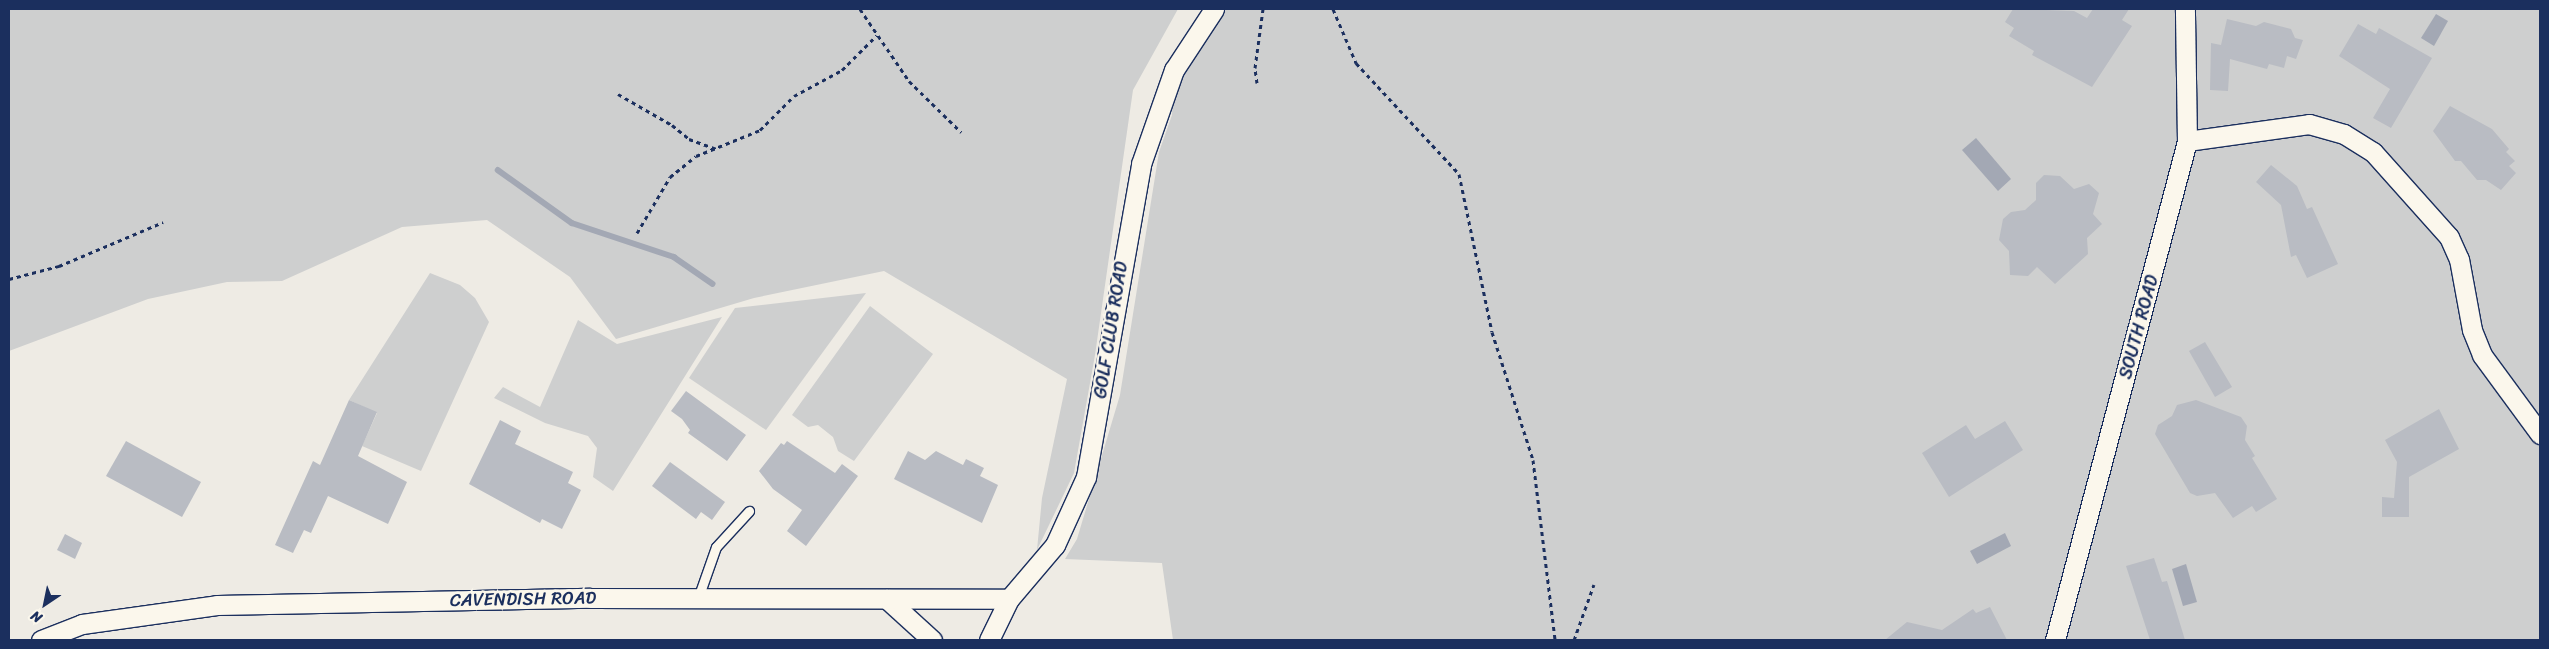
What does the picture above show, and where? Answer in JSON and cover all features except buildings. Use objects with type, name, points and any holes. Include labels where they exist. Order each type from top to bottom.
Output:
[{"type":"street","name":"GOLF CLUB ROAD","points":[[989,640],[1009,599],[1054,546],[1086,476],[1141,164],[1174,70],[1214,9]]},
{"type":"street","name":"SOUTH ROAD","points":[[2054,640],[2187,141],[2186,9]]},
{"type":"street","points":[[2187,141],[2308,124],[2344,134],[2373,152],[2449,237],[2459,259],[2472,330],[2482,355],[2540,434]]},
{"type":"street","name":"CAVENDISH ROAD","points":[[41,640],[82,624],[217,605],[698,598],[1009,599]]},
{"type":"street","points":[[887,599],[932,640]]},
{"type":"lane","points":[[698,598],[716,547],[749,512]]},
{"type":"path","points":[[860,9],[909,81],[962,132]]},
{"type":"path","points":[[1257,83],[1255,68],[1263,9]]},
{"type":"path","points":[[1333,9],[1356,63],[1459,174],[1492,332],[1533,460],[1556,640]]},
{"type":"path","points":[[637,232],[670,177],[696,156],[718,149],[760,130],[794,96],[842,70],[877,35]]},
{"type":"path","points":[[618,94],[672,125],[688,139],[718,149]]},
{"type":"path","points":[[9,280],[59,266],[146,226],[163,222]]},
{"type":"path","points":[[1574,640],[1594,584]]},
{"type":"shaded area","points":[[9,9],[1178,9],[1133,90],[1095,355],[1074,473],[1037,550],[1042,498],[1067,379],[884,271],[754,298],[616,339],[570,277],[487,220],[402,227],[282,281],[227,282],[148,299],[9,351]]},
{"type":"shaded area","points":[[1214,9],[2540,9],[2540,640],[1173,640],[1162,563],[1065,559],[1077,539],[1120,395],[1159,152],[1172,115],[1174,70]]},
{"type":"shaded area","points":[[2436,14],[2448,21],[2434,46],[2421,38]]},
{"type":"shaded area","points":[[1976,138],[2011,179],[1998,191],[1962,150]]},
{"type":"shaded area","points":[[430,273],[460,285],[475,298],[489,322],[421,471],[362,446],[377,413],[349,400]]},
{"type":"shaded area","points":[[866,293],[766,430],[689,378],[735,308]]},
{"type":"shaded area","points":[[870,306],[933,354],[854,461],[838,451],[833,437],[818,425],[808,427],[792,415]]},
{"type":"shaded area","points":[[722,317],[613,491],[593,477],[597,448],[588,436],[545,423],[494,398],[503,387],[540,407],[578,320],[617,344]]},
{"type":"shaded area","points":[[2005,533],[2011,546],[1977,564],[1970,551]]},
{"type":"shaded area","points":[[2186,564],[2197,602],[2183,606],[2172,569]]},
{"type":"waterway","points":[[498,170],[572,223],[674,257],[713,284]]}]
